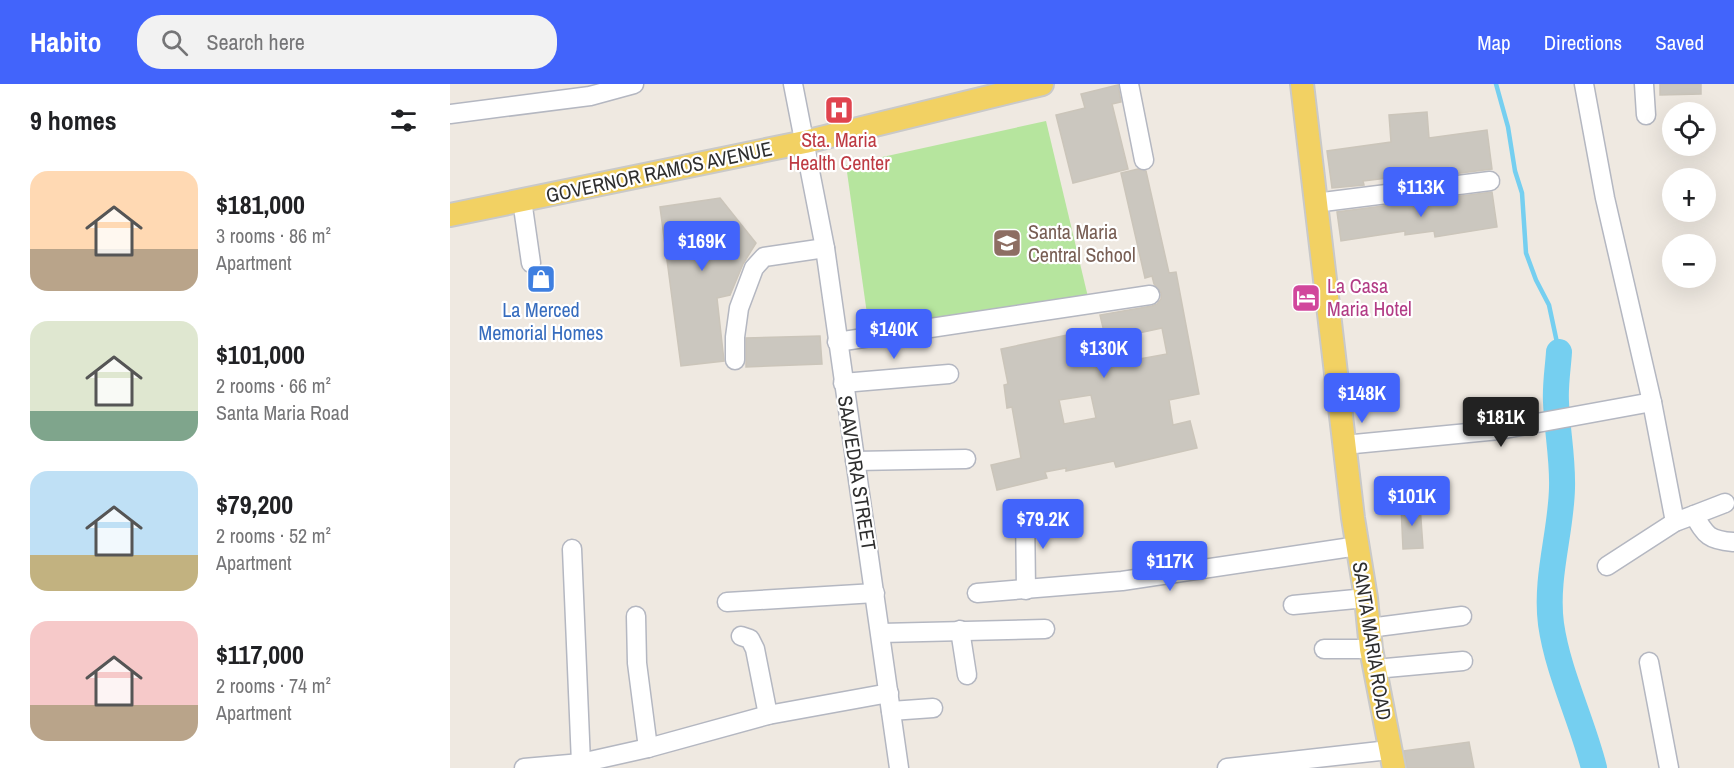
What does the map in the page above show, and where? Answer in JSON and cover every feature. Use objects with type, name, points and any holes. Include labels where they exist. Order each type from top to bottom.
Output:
[{"type":"main road","name":"GOVERNOR RAMOS AVENUE","points":[[450,215],[805,142],[1042,84]]},
{"type":"main road","name":"SANTA MARIA ROAD","points":[[1302,84],[1344,445],[1372,648],[1392,759]]},
{"type":"street","points":[[450,114],[590,96],[634,84]]},
{"type":"street","name":"SAAVEDRA STREET","points":[[793,84],[825,248],[899,768]]},
{"type":"street","points":[[1129,84],[1144,160]]},
{"type":"street","points":[[1584,84],[1608,209],[1652,402],[1675,522]]},
{"type":"street","points":[[1644,84],[1646,116]]},
{"type":"street","points":[[1315,203],[1490,181]]},
{"type":"street","points":[[522,200],[531,263]]},
{"type":"street","points":[[735,360],[739,308],[754,268],[764,257],[825,248]]},
{"type":"street","points":[[837,342],[1150,295]]},
{"type":"street","points":[[843,383],[949,374]]},
{"type":"street","points":[[1344,445],[1500,430],[1652,402]]},
{"type":"street","points":[[855,461],[966,459]]},
{"type":"street","points":[[1607,566],[1675,522],[1725,503]]},
{"type":"street","points":[[1025,511],[1026,590]]},
{"type":"street","points":[[1694,515],[1706,535],[1715,540],[1733,542]]},
{"type":"street","points":[[977,593],[1122,581],[1358,546]]},
{"type":"street","points":[[572,549],[581,763]]},
{"type":"street","points":[[727,602],[875,593]]},
{"type":"street","points":[[1293,604],[1366,598]]},
{"type":"street","points":[[636,616],[637,663],[648,748]]},
{"type":"street","points":[[1372,648],[1462,616]]},
{"type":"street","points":[[881,633],[1044,629]]},
{"type":"street","points":[[960,630],[968,675]]},
{"type":"street","points":[[741,636],[750,639],[754,650],[768,715]]},
{"type":"street","points":[[1323,649],[1372,648],[1463,661]]},
{"type":"street","points":[[1650,662],[1669,768]]},
{"type":"street","points":[[524,768],[581,763],[648,748],[768,715],[889,693]]},
{"type":"street","points":[[891,711],[933,708]]},
{"type":"street","points":[[1227,768],[1392,759]]},
{"type":"green space","points":[[1046,121],[1088,297],[869,328],[846,165]]},
{"type":"building","points":[[1660,84],[1701,84],[1701,94],[1660,95]]},
{"type":"building","points":[[1118,85],[1121,102],[1112,104],[1128,169],[1073,183],[1056,115],[1085,108],[1081,94]]},
{"type":"building","points":[[1427,112],[1429,138],[1487,130],[1492,169],[1397,181],[1396,177],[1363,181],[1364,185],[1332,188],[1327,151],[1391,142],[1389,115]]},
{"type":"building","points":[[1138,169],[1146,171],[1169,273],[1176,272],[1199,394],[1169,400],[1173,425],[1190,421],[1197,448],[1116,467],[1114,461],[1066,471],[1066,468],[1045,472],[1047,478],[997,490],[991,465],[1021,458],[1012,407],[1007,408],[1004,385],[1008,384],[1001,349],[1082,332],[1090,368],[1167,354],[1162,328],[1106,340],[1100,315],[1152,306],[1161,299],[1161,293],[1154,284],[1152,276],[1145,278],[1121,173]],"holes":[[[1091,395],[1096,418],[1064,424],[1059,400]]]},
{"type":"building","points":[[1492,192],[1497,227],[1435,237],[1434,231],[1405,235],[1405,231],[1341,241],[1337,212]]},
{"type":"building","points":[[720,198],[756,243],[743,264],[730,295],[717,298],[724,361],[681,366],[660,207]]},
{"type":"building","points":[[820,336],[822,364],[746,367],[746,338]]},
{"type":"building","points":[[1420,505],[1423,548],[1403,549],[1401,506]]},
{"type":"building","points":[[1469,742],[1474,768],[1407,768],[1404,751]]},
{"type":"waterway","points":[[1496,84],[1522,193],[1526,253],[1549,305],[1559,352]]},
{"type":"waterway","points":[[1559,352],[1556,396],[1562,488],[1550,590],[1551,624],[1559,660],[1594,768]]},
{"type":"place","name":"Sta. Maria Health Center","points":[[839,110]]},
{"type":"place","name":"Santa Maria Central School","points":[[1007,243]]},
{"type":"place","name":"La Merced Memorial Homes","points":[[541,279]]},
{"type":"place","name":"La Casa Maria Hotel","points":[[1306,298]]}]
